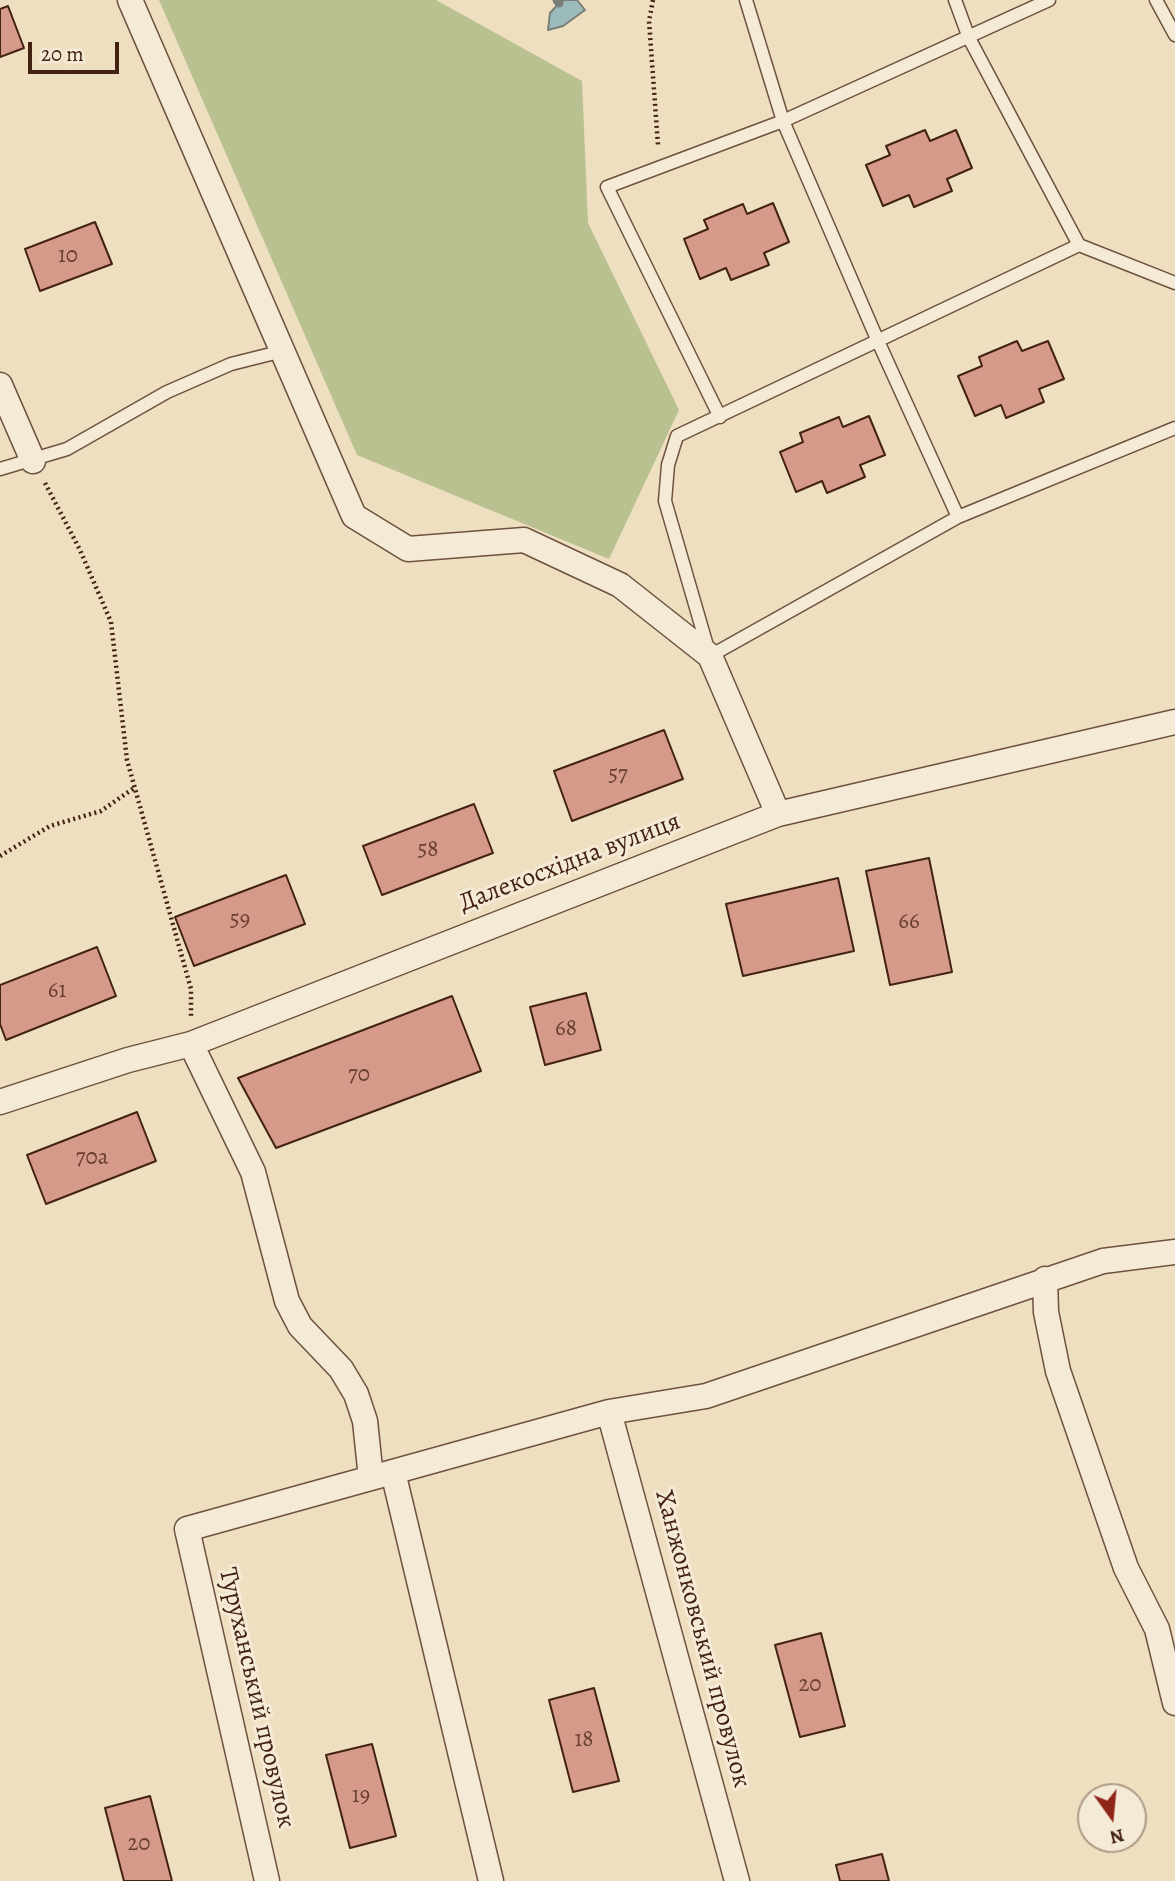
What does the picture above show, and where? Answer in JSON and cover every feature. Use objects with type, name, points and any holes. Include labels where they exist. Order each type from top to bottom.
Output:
[{"type":"street","points":[[130,0],[354,516],[408,549],[524,540],[620,586],[710,656],[778,814]]},
{"type":"street","points":[[0,385],[33,461]]},
{"type":"street","name":"Далекосхідна вулиця","points":[[0,1102],[128,1060],[191,1044],[778,814],[1175,722]]},
{"type":"street","points":[[191,1044],[253,1171],[287,1301],[300,1326],[341,1369],[356,1394],[382,1475],[491,1881]]},
{"type":"street","points":[[382,1475],[609,1412],[706,1396],[1102,1261],[1175,1252]]},
{"type":"street","points":[[1045,1279],[1046,1312],[1058,1371],[1126,1568],[1157,1629],[1175,1703]]},
{"type":"street","name":"Ханжонковський провулок","points":[[609,1412],[737,1881]]},
{"type":"street","name":"Туруханський провулок","points":[[267,1881],[187,1529],[382,1475]]},
{"type":"lane","points":[[746,0],[783,121],[877,339],[958,517]]},
{"type":"lane","points":[[955,0],[969,38],[1079,245],[1175,283]]},
{"type":"lane","points":[[720,417],[607,187],[783,121],[1049,0]]},
{"type":"lane","points":[[1156,0],[1175,35]]},
{"type":"lane","points":[[1079,245],[677,436],[668,466],[665,501],[710,656],[958,517],[1175,428]]},
{"type":"lane","points":[[0,469],[67,449],[167,392],[231,364],[283,351]]},
{"type":"path","points":[[653,0],[649,21],[661,167]]},
{"type":"path","points":[[33,461],[80,550],[111,622],[127,761],[191,989],[191,1044]]},
{"type":"path","points":[[0,856],[51,826],[101,811],[134,788]]},
{"type":"green space","points":[[159,0],[436,0],[582,81],[588,223],[679,410],[609,559],[357,455]]},
{"type":"water","points":[[562,0],[577,0],[585,10],[563,26],[548,30],[550,13]]},
{"type":"building","points":[[8,6],[24,48],[0,57],[0,9]]},
{"type":"building","points":[[925,130],[930,141],[956,130],[972,168],[947,179],[952,191],[914,207],[909,195],[883,206],[866,165],[890,155],[886,146]]},
{"type":"building","points":[[773,203],[789,242],[764,253],[769,265],[731,280],[726,268],[700,279],[684,239],[708,229],[704,220],[743,204],[747,214]]},
{"type":"building","points":[[95,222],[112,264],[40,291],[25,249]]},
{"type":"building","points":[[1017,341],[1022,351],[1048,341],[1064,379],[1039,389],[1044,402],[1006,418],[1001,405],[975,416],[958,376],[982,366],[979,357]]},
{"type":"building","points":[[869,416],[885,455],[860,465],[865,477],[827,493],[822,481],[796,492],[780,452],[803,442],[800,433],[839,417],[843,427]]},
{"type":"building","points":[[664,730],[683,779],[572,821],[554,771]]},
{"type":"building","points":[[474,804],[493,853],[382,895],[363,846]]},
{"type":"building","points":[[929,858],[952,972],[890,985],[866,871]]},
{"type":"building","points":[[286,875],[305,924],[194,966],[175,917]]},
{"type":"building","points":[[838,878],[854,951],[743,976],[726,904]]},
{"type":"building","points":[[97,947],[116,996],[6,1040],[0,1024],[0,985]]},
{"type":"building","points":[[586,993],[601,1050],[545,1065],[530,1007]]},
{"type":"building","points":[[452,996],[481,1071],[276,1148],[238,1078]]},
{"type":"building","points":[[137,1112],[156,1161],[46,1204],[27,1155]]},
{"type":"building","points":[[821,1633],[845,1726],[800,1737],[775,1645]]},
{"type":"building","points":[[594,1688],[619,1781],[573,1792],[549,1700]]},
{"type":"building","points":[[372,1744],[396,1836],[350,1848],[326,1755]]},
{"type":"building","points":[[150,1796],[172,1881],[124,1881],[105,1808]]},
{"type":"building","points":[[882,1854],[889,1881],[840,1881],[836,1865]]}]
